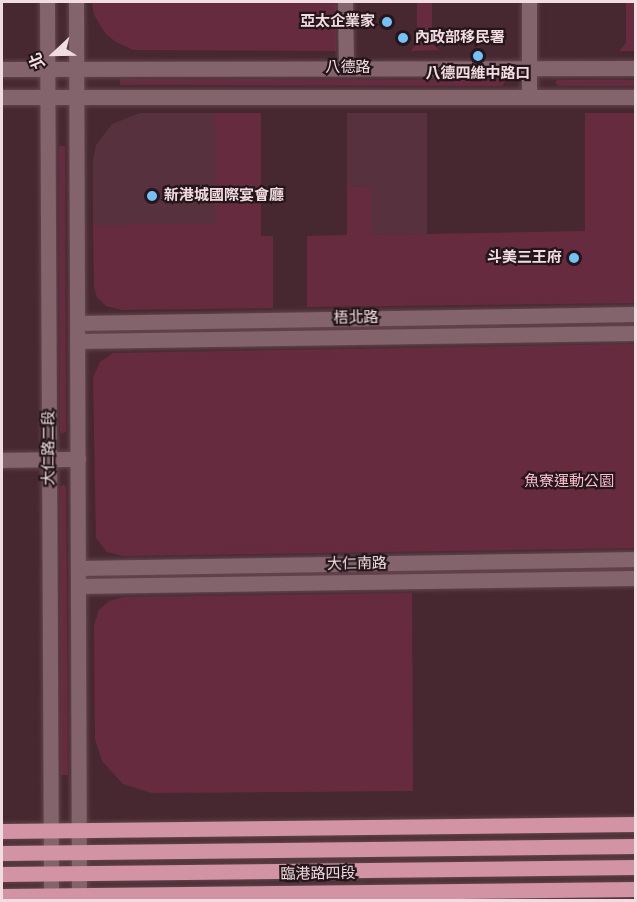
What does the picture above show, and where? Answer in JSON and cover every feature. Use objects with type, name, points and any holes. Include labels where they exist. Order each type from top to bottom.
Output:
[{"type":"main road","points":[[2,831],[636,824]]},
{"type":"main road","name":"臨港路四段","points":[[2,853],[636,846]]},
{"type":"main road","name":"臨港路四段","points":[[2,874],[636,867]]},
{"type":"main road","name":"臨港路四段","points":[[2,896],[636,888]]},
{"type":"street","name":"大仁路二段","points":[[47,2],[61,68],[77,323],[79,895]]},
{"type":"street","name":"大仁路二段","points":[[51,895],[49,459],[62,97],[61,68],[76,2]]},
{"type":"street","points":[[345,2],[346,68]]},
{"type":"street","points":[[529,2],[529,97]]},
{"type":"street","name":"八德路","points":[[2,69],[636,68]]},
{"type":"street","name":"八德路","points":[[2,97],[636,97]]},
{"type":"street","name":"梧北路","points":[[77,323],[636,314]]},
{"type":"street","name":"梧北路","points":[[77,341],[636,333]]},
{"type":"street","points":[[2,460],[78,459]]},
{"type":"street","name":"大仁南路","points":[[78,568],[636,560]]},
{"type":"street","name":"大仁南路","points":[[78,586],[636,578]]},
{"type":"shaded area","name":"新港城國際宴會廳","points":[[140,113],[215,113],[215,225],[93,225],[93,159],[96,145],[112,124]]},
{"type":"shaded area","points":[[347,113],[427,113],[427,234],[371,235],[371,187],[347,186]]},
{"type":"green space","points":[[92,2],[336,2],[336,51],[133,50],[106,34],[94,15]]},
{"type":"green space","points":[[417,2],[432,2],[432,44],[439,50],[411,51],[417,43]]},
{"type":"green space","points":[[626,2],[635,2],[635,51],[619,51],[626,43]]},
{"type":"green space","points":[[120,79],[502,80],[505,82],[502,86],[120,85]]},
{"type":"green space","points":[[558,80],[635,80],[635,86],[558,86],[555,82]]},
{"type":"green space","points":[[215,113],[261,113],[261,236],[273,236],[273,308],[122,310],[106,306],[97,297],[94,287],[93,225],[215,224]]},
{"type":"green space","points":[[585,113],[635,113],[635,303],[307,307],[307,236],[347,235],[347,186],[371,187],[371,235],[585,231]]},
{"type":"green space","points":[[59,146],[65,146],[66,431],[62,434],[60,431]]},
{"type":"green space","points":[[502,323],[500,327],[108,331],[108,330]]},
{"type":"green space","name":"魚寮運動公園","points":[[635,344],[635,548],[123,556],[107,552],[96,538],[93,378],[100,362],[113,353]]},
{"type":"green space","points":[[64,484],[66,487],[68,775],[61,775],[60,487]]},
{"type":"green space","points":[[636,567],[635,571],[108,577],[110,575]]},
{"type":"green space","points":[[412,593],[413,791],[152,793],[123,784],[102,761],[95,739],[94,625],[99,610],[109,601],[123,597]]},
{"type":"place","name":"亞太企業家","points":[[387,22]]},
{"type":"place","name":"內政部移民署","points":[[403,38]]},
{"type":"place","name":"八德四維中路口","points":[[478,56]]},
{"type":"place","name":"新港城國際宴會廳","points":[[152,196]]},
{"type":"place","name":"斗美三王府","points":[[574,258]]}]
